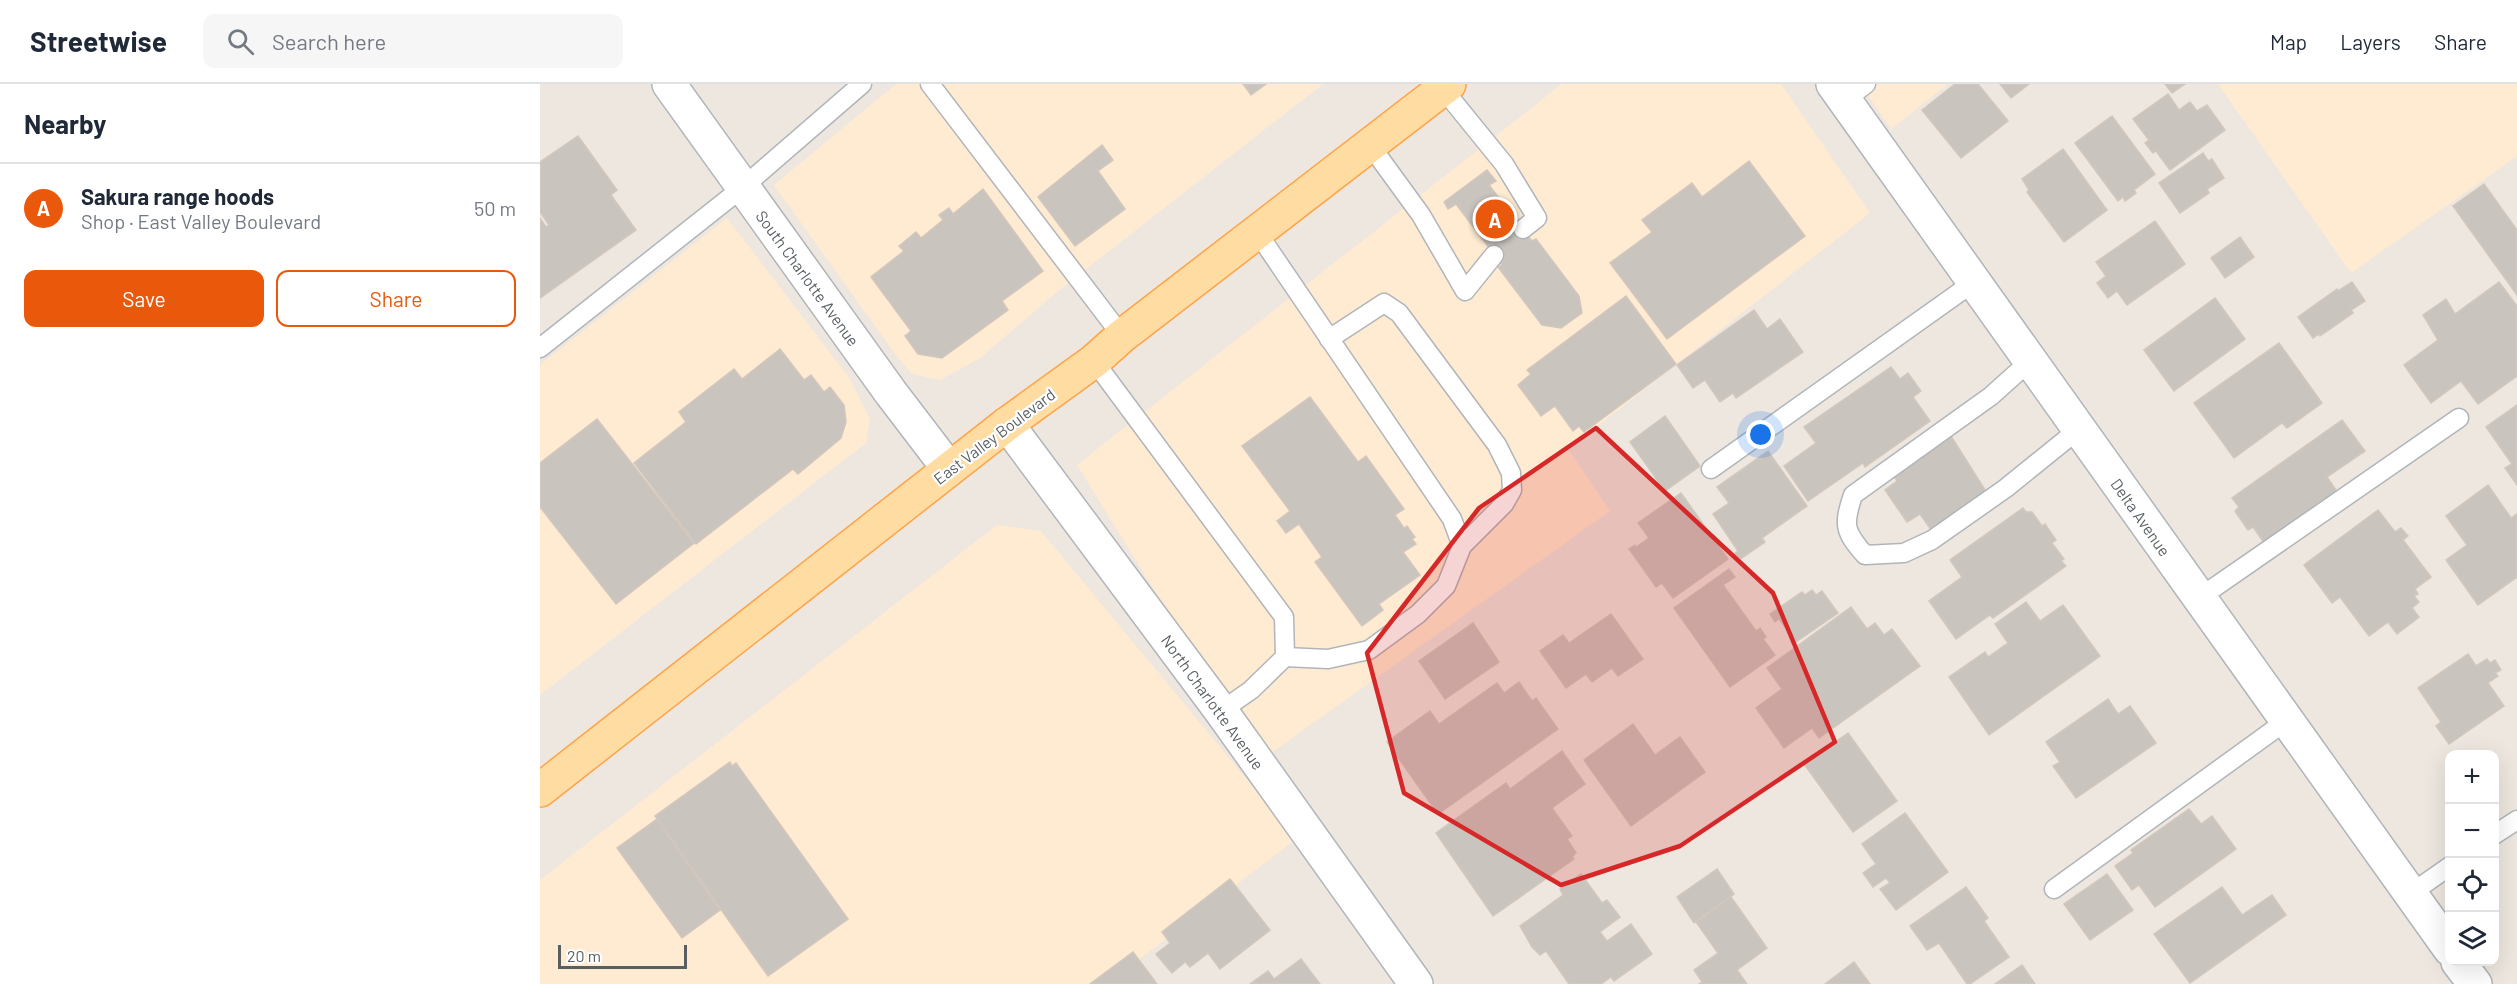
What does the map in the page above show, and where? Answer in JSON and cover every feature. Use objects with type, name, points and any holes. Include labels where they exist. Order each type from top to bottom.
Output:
[{"type":"main road","name":"East Valley Boulevard","points":[[540,790],[1007,424],[1094,362],[1122,336],[1443,86]]},
{"type":"street","name":"South Charlotte Avenue","points":[[669,84],[742,188],[949,469]]},
{"type":"street","name":"Delta Avenue","points":[[1848,89],[1974,282],[2445,942]]},
{"type":"street","name":"North Charlotte Avenue","points":[[1007,424],[1221,711],[1412,982]]},
{"type":"street","points":[[2461,966],[2475,984]]},
{"type":"lane","points":[[540,348],[742,188],[862,84]]},
{"type":"lane","points":[[930,84],[1122,336]]},
{"type":"lane","points":[[1443,86],[1504,164],[1537,218],[1523,229]]},
{"type":"lane","points":[[1370,145],[1421,215],[1465,291],[1494,255]]},
{"type":"lane","points":[[1257,232],[1452,519],[1462,546]]},
{"type":"lane","points":[[1711,469],[1974,282]]},
{"type":"lane","points":[[1221,711],[1251,690],[1285,657],[1328,659],[1369,650],[1418,614],[1446,586],[1462,546],[1504,504],[1512,490],[1511,473],[1497,445],[1399,313],[1384,303],[1329,339]]},
{"type":"lane","points":[[2030,361],[1991,396],[1853,495],[1845,519],[1851,539],[1865,555],[1904,553],[1932,540],[2006,488],[2079,429]]},
{"type":"lane","points":[[1094,362],[1284,617],[1285,657]]},
{"type":"lane","points":[[2199,598],[2459,418]]},
{"type":"lane","points":[[2054,889],[2286,721]]},
{"type":"lane","points":[[2499,832],[2517,820]]},
{"type":"lane","points":[[2410,894],[2445,870]]},
{"type":"highlighted area","points":[[1596,428],[1773,593],[1835,742],[1680,846],[1561,885],[1404,793],[1367,653],[1479,508]]},
{"type":"shaded area","points":[[896,84],[1323,84],[1058,291],[980,358],[940,380],[912,374],[895,354],[774,185]]},
{"type":"shaded area","points":[[1562,84],[1781,84],[1870,213],[1568,449],[1610,511],[1260,761],[1077,465]]},
{"type":"shaded area","points":[[1860,84],[1948,84],[1891,129]]},
{"type":"shaded area","points":[[2218,84],[2517,84],[2517,156],[2351,273]]},
{"type":"shaded area","points":[[727,218],[850,379],[870,419],[866,443],[540,695],[540,365]]},
{"type":"shaded area","points":[[997,525],[1041,531],[1296,839],[1107,984],[540,984],[540,880]]},
{"type":"building","points":[[1243,84],[1266,84],[1251,95]]},
{"type":"building","points":[[1955,84],[1978,84],[2008,121],[1961,158],[1922,110]]},
{"type":"building","points":[[2000,84],[2029,84],[2011,98]]},
{"type":"building","points":[[2165,84],[2185,84],[2172,93]]},
{"type":"building","points":[[2168,94],[2179,110],[2190,102],[2197,111],[2207,105],[2225,130],[2170,170],[2156,151],[2153,153],[2145,143],[2149,140],[2133,119]]},
{"type":"building","points":[[2112,116],[2155,174],[2134,190],[2136,193],[2125,201],[2123,197],[2118,201],[2075,143]]},
{"type":"building","points":[[578,136],[617,190],[611,195],[636,230],[540,298],[540,218],[546,227],[549,225],[540,212],[540,162]]},
{"type":"building","points":[[1102,145],[1113,160],[1098,171],[1125,209],[1075,246],[1038,197]]},
{"type":"building","points":[[2063,149],[2107,210],[2064,242],[2027,192],[2029,190],[2022,179]]},
{"type":"building","points":[[2203,153],[2208,161],[2212,159],[2224,178],[2207,189],[2209,193],[2180,213],[2159,183]]},
{"type":"building","points":[[1749,161],[1805,236],[1667,339],[1610,263],[1652,232],[1642,220],[1692,183],[1702,197]]},
{"type":"building","points":[[1487,170],[1496,181],[1489,185],[1532,241],[1536,239],[1579,296],[1582,313],[1561,328],[1542,325],[1498,267],[1502,265],[1456,204],[1448,209],[1444,202]]},
{"type":"building","points":[[2484,184],[2517,230],[2517,295],[2453,206]]},
{"type":"building","points":[[983,189],[1043,271],[1002,301],[1008,310],[942,358],[918,354],[905,336],[911,331],[871,277],[904,251],[899,246],[916,232],[921,238],[943,220],[939,215],[949,208],[953,214]]},
{"type":"building","points":[[2155,221],[2185,264],[2127,305],[2117,291],[2108,298],[2097,283],[2106,276],[2096,262]]},
{"type":"building","points":[[2240,237],[2254,257],[2225,278],[2211,258]]},
{"type":"building","points":[[2352,282],[2365,301],[2351,310],[2353,313],[2320,336],[2319,334],[2313,338],[2298,317],[2337,289],[2338,291]]},
{"type":"building","points":[[2499,282],[2517,306],[2517,376],[2478,404],[2461,381],[2431,403],[2404,365],[2438,340],[2423,315],[2446,299],[2455,314]]},
{"type":"building","points":[[1626,296],[1676,364],[1584,432],[1579,426],[1573,431],[1555,406],[1541,416],[1518,385],[1531,374],[1527,370]]},
{"type":"building","points":[[2215,298],[2245,339],[2174,391],[2144,350]]},
{"type":"building","points":[[1754,310],[1767,329],[1780,319],[1803,352],[1736,398],[1733,393],[1720,402],[1705,380],[1693,388],[1677,365]]},
{"type":"building","points":[[2279,343],[2322,403],[2287,428],[2282,423],[2234,458],[2194,403]]},
{"type":"building","points":[[780,349],[804,380],[811,375],[824,392],[830,387],[844,405],[846,422],[841,438],[798,474],[793,469],[696,544],[634,463],[686,422],[679,412],[734,369],[742,379]]},
{"type":"building","points":[[1891,367],[1900,379],[1908,373],[1921,391],[1913,397],[1930,421],[1865,467],[1863,463],[1808,501],[1784,466],[1816,443],[1804,427]]},
{"type":"building","points":[[1310,397],[1358,462],[1366,456],[1404,509],[1395,515],[1404,528],[1407,526],[1415,537],[1412,539],[1416,544],[1403,552],[1420,575],[1379,604],[1383,610],[1362,626],[1315,562],[1322,557],[1299,524],[1286,533],[1277,521],[1290,511],[1242,446]]},
{"type":"building","points":[[2517,405],[2517,485],[2505,468],[2512,464],[2486,427]]},
{"type":"building","points":[[1665,416],[1700,466],[1665,491],[1630,442]]},
{"type":"building","points":[[597,419],[694,543],[616,604],[540,507],[540,463]]},
{"type":"building","points":[[2342,420],[2365,451],[2327,477],[2338,493],[2265,544],[2253,527],[2248,530],[2235,511],[2239,507],[2232,498]]},
{"type":"building","points":[[1949,433],[1987,493],[1932,531],[1920,514],[1907,522],[1885,490],[1897,481],[1892,473]]},
{"type":"building","points":[[1768,451],[1807,506],[1762,538],[1765,542],[1739,560],[1734,554],[1738,551],[1713,514],[1729,503],[1717,487]]},
{"type":"building","points":[[2488,485],[2511,518],[2517,514],[2517,577],[2478,605],[2446,560],[2467,545],[2446,516]]},
{"type":"building","points":[[1681,493],[1728,559],[1673,598],[1662,583],[1656,587],[1629,549],[1649,538],[1638,523]]},
{"type":"building","points":[[2023,508],[2026,512],[2032,512],[2042,526],[2045,524],[2056,540],[2052,543],[2064,559],[2061,561],[2066,566],[1993,618],[1990,615],[1956,639],[1929,601],[1962,577],[1950,560]]},
{"type":"building","points":[[2378,510],[2395,532],[2401,528],[2408,536],[2403,540],[2431,577],[2415,589],[2418,594],[2414,596],[2419,602],[2412,608],[2419,617],[2397,634],[2388,622],[2369,636],[2340,597],[2332,603],[2304,565]]},
{"type":"building","points":[[1729,569],[1735,577],[1723,585],[1756,631],[1760,628],[1766,637],[1763,639],[1775,655],[1730,687],[1674,608]]},
{"type":"building","points":[[1812,590],[1816,595],[1822,591],[1838,613],[1796,642],[1779,619],[1775,622],[1770,614],[1802,592],[1805,595]]},
{"type":"building","points":[[2026,602],[2040,621],[2063,605],[2100,656],[1989,735],[1949,677],[1985,652],[1988,657],[2008,643],[1995,624]]},
{"type":"building","points":[[1851,607],[1867,629],[1875,623],[1884,635],[1892,629],[1920,666],[1819,738],[1812,728],[1784,748],[1756,708],[1782,689],[1767,668]]},
{"type":"building","points":[[1611,614],[1643,659],[1618,676],[1612,668],[1592,682],[1586,674],[1566,688],[1540,651],[1563,635],[1569,643]]},
{"type":"building","points":[[1473,623],[1499,662],[1445,699],[1419,661]]},
{"type":"building","points":[[2468,654],[2476,666],[2487,659],[2490,663],[2495,660],[2501,670],[2495,673],[2498,676],[2488,683],[2504,706],[2449,744],[2436,726],[2441,722],[2418,688]]},
{"type":"building","points":[[1519,682],[1532,701],[1536,698],[1558,729],[1438,814],[1387,742],[1430,711],[1439,724],[1497,683],[1504,693]]},
{"type":"building","points":[[2108,699],[2118,714],[2130,706],[2156,743],[2076,798],[2053,766],[2060,762],[2046,742]]},
{"type":"building","points":[[1633,724],[1655,755],[1680,737],[1705,772],[1631,826],[1584,760]]},
{"type":"building","points":[[1848,733],[1897,801],[1853,832],[1804,764]]},
{"type":"building","points":[[1562,751],[1585,784],[1552,808],[1572,836],[1567,839],[1576,853],[1572,857],[1574,859],[1493,916],[1436,833],[1506,783],[1510,789]]},
{"type":"building","points":[[730,762],[732,766],[736,763],[848,919],[768,976],[655,816]]},
{"type":"building","points":[[2189,809],[2201,824],[2212,816],[2236,849],[2155,907],[2139,885],[2132,890],[2115,866],[2133,853],[2131,850]]},
{"type":"building","points":[[1905,813],[1948,872],[1896,910],[1880,889],[1890,883],[1886,878],[1873,887],[1863,873],[1876,864],[1862,844]]},
{"type":"building","points":[[657,819],[720,910],[682,938],[617,848]]},
{"type":"building","points":[[1717,869],[1734,894],[1694,923],[1677,897]]},
{"type":"building","points":[[1581,874],[1602,903],[1607,900],[1620,917],[1600,932],[1607,941],[1631,924],[1652,954],[1614,981],[1611,977],[1601,984],[1569,984],[1546,951],[1540,955],[1532,947],[1520,926],[1563,895],[1560,889]]},
{"type":"building","points":[[2107,874],[2133,910],[2090,940],[2064,904]]},
{"type":"building","points":[[1230,879],[1270,930],[1220,969],[1208,953],[1190,967],[1185,962],[1172,973],[1156,954],[1170,943],[1162,932]]},
{"type":"building","points":[[1966,887],[1988,918],[1984,921],[2009,957],[1970,984],[1967,984],[1939,943],[1927,950],[1910,926]]},
{"type":"building","points":[[2222,887],[2242,915],[2272,895],[2286,915],[2190,983],[2154,934]]},
{"type":"building","points":[[1731,897],[1767,948],[1737,970],[1747,984],[1699,984],[1702,982],[1694,970],[1718,953],[1696,922]]},
{"type":"building","points":[[1133,952],[1157,984],[1090,984]]},
{"type":"building","points":[[1301,959],[1320,984],[1250,984],[1268,971],[1274,979]]},
{"type":"building","points":[[1854,962],[1870,984],[1825,984]]},
{"type":"building","points":[[2022,965],[2035,984],[1995,984]]},
{"type":"place","name":"Sakura range hoods","points":[[1495,219]]}]
